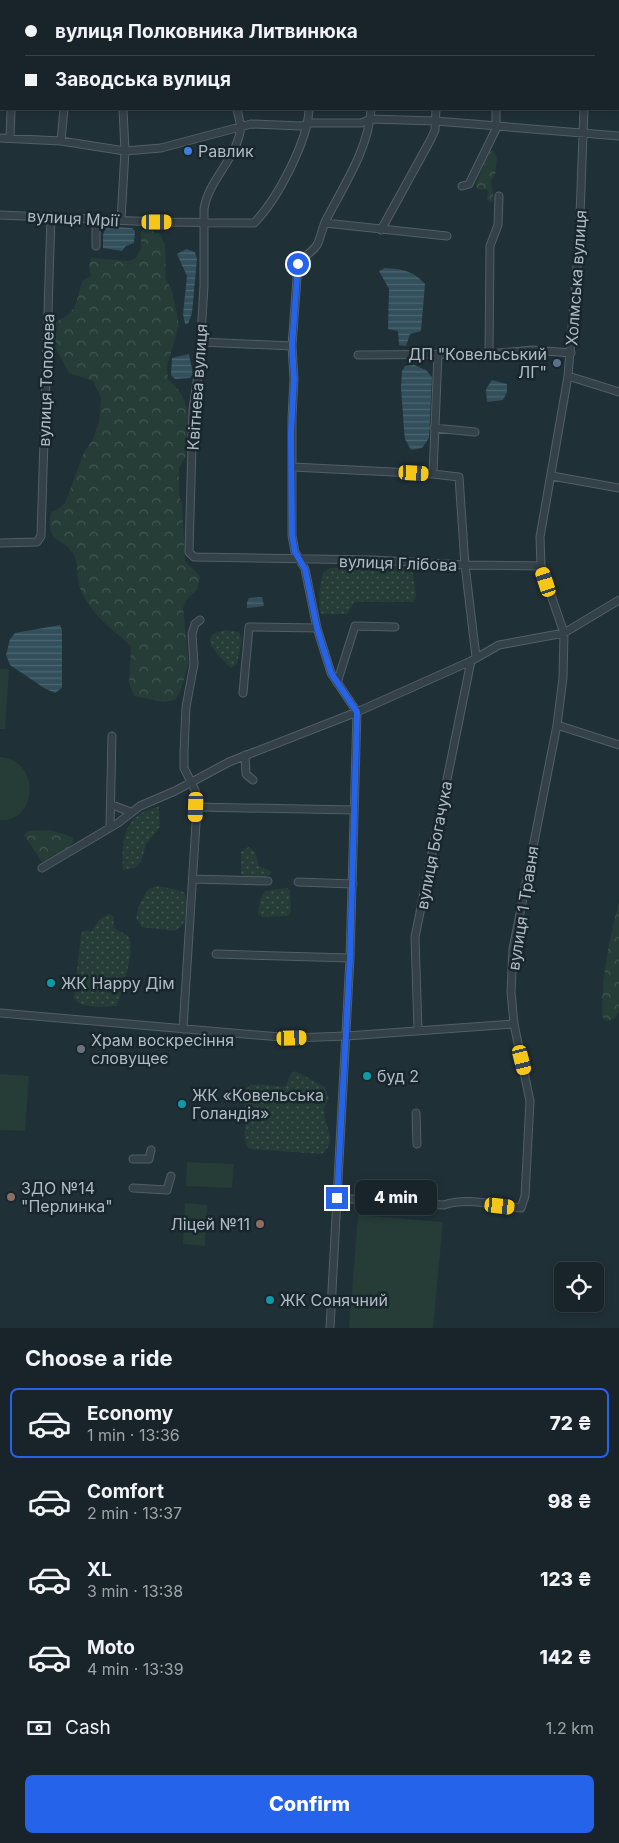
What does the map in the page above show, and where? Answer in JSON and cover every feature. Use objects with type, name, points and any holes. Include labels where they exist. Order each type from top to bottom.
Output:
[{"type":"street","points":[[10,138],[12,110]]},
{"type":"street","points":[[61,141],[64,110]]},
{"type":"street","points":[[120,220],[125,151],[124,110]]},
{"type":"street","points":[[237,110],[241,125]]},
{"type":"street","points":[[309,124],[310,110]]},
{"type":"street","points":[[330,1328],[347,1036],[357,712],[331,673],[317,628],[305,569],[299,561],[292,535],[294,379],[292,346],[298,264],[302,257],[314,250],[325,223],[366,141],[372,110]]},
{"type":"street","points":[[381,230],[431,139],[436,121],[436,110]]},
{"type":"street","points":[[462,186],[469,184],[496,127],[496,110]]},
{"type":"street","name":"Холмська вулиця","points":[[564,633],[541,566],[540,537],[552,476],[571,353],[579,242],[584,110]]},
{"type":"street","points":[[0,138],[61,141],[125,151],[161,148],[241,125],[301,126],[309,124],[361,123],[371,119],[436,121],[496,127],[583,131],[619,136]]},
{"type":"street","name":"вулиця Мрії","points":[[0,215],[254,223],[285,179],[309,124]]},
{"type":"street","name":"Квітнева вулиця","points":[[189,552],[193,408],[201,342],[206,197],[234,147],[241,125]]},
{"type":"street","points":[[489,354],[490,254],[498,225],[498,196]]},
{"type":"street","name":"вулиця Тополева","points":[[0,543],[38,542],[41,536],[51,216]]},
{"type":"street","points":[[96,219],[96,246]]},
{"type":"street","points":[[325,223],[447,236]]},
{"type":"street","points":[[201,342],[292,346]]},
{"type":"street","points":[[358,355],[489,354],[533,350],[571,353]]},
{"type":"street","points":[[433,474],[438,354]]},
{"type":"street","points":[[568,376],[619,392]]},
{"type":"street","points":[[434,428],[476,432]]},
{"type":"street","points":[[292,467],[459,477],[465,565],[541,566]]},
{"type":"street","points":[[552,476],[619,488]]},
{"type":"street","name":"вулиця Глібова","points":[[189,552],[194,557],[299,561],[372,560],[465,565],[474,659]]},
{"type":"street","points":[[42,868],[130,812],[245,755],[357,712],[474,659],[499,645],[564,633],[619,600]]},
{"type":"street","points":[[183,1029],[196,807],[192,780],[184,768],[186,708],[194,664],[192,634],[195,624],[200,620]]},
{"type":"street","points":[[338,684],[355,626],[395,627]]},
{"type":"street","points":[[243,693],[249,627],[317,628]]},
{"type":"street","name":"вулиця 1 Травня","points":[[337,1198],[444,1205],[454,1201],[521,1208],[525,1196],[530,1101],[514,1024],[511,992],[513,949],[557,725],[563,678],[564,633]]},
{"type":"street","name":"вулиця Богачука","points":[[418,1030],[416,937],[474,659]]},
{"type":"street","points":[[557,725],[619,745]]},
{"type":"street","points":[[110,826],[112,805],[112,736]]},
{"type":"street","points":[[245,755],[246,774],[253,780]]},
{"type":"street","points":[[112,805],[117,809],[130,812]]},
{"type":"street","points":[[196,807],[354,810]]},
{"type":"street","points":[[193,879],[268,881]]},
{"type":"street","points":[[298,882],[353,884]]},
{"type":"street","points":[[216,954],[350,958]]},
{"type":"street","points":[[0,1012],[292,1038],[514,1024]]},
{"type":"street","points":[[416,1112],[417,1144]]},
{"type":"street","points":[[133,1159],[149,1159],[152,1150]]},
{"type":"street","points":[[132,1188],[167,1190],[170,1176]]},
{"type":"green space","points":[[493,151],[497,158],[495,175],[491,181],[494,200],[490,203],[487,199],[488,190],[477,189],[476,184],[489,152]]},
{"type":"green space","points":[[146,229],[160,234],[165,245],[166,280],[172,290],[179,325],[167,366],[168,379],[183,397],[188,415],[188,445],[183,462],[179,467],[179,495],[182,504],[185,561],[200,576],[197,590],[187,599],[183,608],[189,662],[181,690],[175,700],[164,702],[134,696],[129,683],[131,646],[102,620],[90,606],[80,588],[77,566],[72,551],[54,537],[50,523],[51,512],[65,503],[84,452],[93,439],[99,422],[101,398],[93,381],[69,373],[50,338],[57,321],[70,313],[76,304],[83,280],[91,276],[89,267],[91,258],[129,261],[136,258],[141,248],[141,231]]},
{"type":"green space","points":[[382,565],[403,567],[413,573],[416,596],[413,602],[354,602],[347,614],[321,614],[319,606],[321,581],[324,572],[330,568]]},
{"type":"green space","points":[[225,630],[239,632],[242,639],[237,664],[231,668],[211,645],[210,638],[213,634]]},
{"type":"green space","points":[[0,669],[9,669],[5,729],[0,729]]},
{"type":"green space","points":[[0,757],[14,761],[23,769],[28,779],[30,791],[22,812],[12,818],[0,820]]},
{"type":"green space","points":[[159,807],[160,827],[146,844],[141,862],[135,868],[123,870],[124,839],[132,821],[147,810]]},
{"type":"green space","points":[[49,830],[73,838],[70,847],[62,854],[42,862],[24,835],[28,831]]},
{"type":"green space","points":[[249,847],[255,852],[259,866],[271,871],[271,874],[248,877],[241,874],[241,851]]},
{"type":"green space","points":[[157,886],[185,893],[187,915],[183,924],[174,931],[142,927],[136,918],[139,905],[148,889]]},
{"type":"green space","points":[[287,888],[290,890],[291,912],[288,916],[262,917],[258,913],[260,900],[265,891]]},
{"type":"green space","points":[[619,902],[619,1012],[614,1019],[607,1021],[602,1017],[604,973]]},
{"type":"green space","points":[[109,914],[114,917],[114,928],[128,936],[131,949],[130,959],[117,1006],[88,1006],[77,1002],[74,998],[81,934],[84,930],[91,931],[100,919]]},
{"type":"green space","points":[[295,1071],[325,1087],[329,1099],[324,1110],[330,1140],[329,1145],[321,1154],[250,1149],[245,1142],[246,1115],[243,1097],[245,1090],[250,1085],[286,1086],[290,1075]]},
{"type":"green space","points":[[0,1074],[29,1076],[25,1131],[0,1130]]},
{"type":"green space","points":[[187,1162],[234,1164],[232,1188],[186,1186]]},
{"type":"green space","points":[[185,1203],[207,1205],[205,1246],[183,1244]]},
{"type":"green space","points":[[358,1215],[443,1222],[433,1328],[349,1328]]},
{"type":"water","points":[[106,226],[132,228],[135,231],[134,243],[126,246],[122,251],[103,248],[103,235]]},
{"type":"water","points":[[186,249],[195,252],[197,259],[192,313],[188,324],[185,324],[183,314],[187,276],[177,254]]},
{"type":"water","points":[[385,268],[407,272],[416,276],[425,284],[421,331],[410,334],[406,346],[399,345],[398,331],[388,329],[389,289],[379,271]]},
{"type":"water","points":[[189,354],[193,374],[190,378],[175,379],[171,375],[172,358]]},
{"type":"water","points":[[414,365],[426,370],[432,377],[429,438],[422,448],[411,450],[405,439],[401,387],[402,371],[405,366]]},
{"type":"water","points":[[492,380],[507,384],[507,392],[503,400],[487,402],[486,389]]},
{"type":"water","points":[[262,597],[264,606],[247,608],[249,598]]},
{"type":"water","points":[[60,625],[62,630],[62,688],[55,693],[44,688],[10,665],[6,655],[10,639],[15,633]]},
{"type":"place","name":"Равлик","points":[[188,151]]},
{"type":"place","name":"ДП \"Ковельський ЛГ\"","points":[[557,363]]},
{"type":"place","name":"ЖК Happy Дім","points":[[51,983]]},
{"type":"place","name":"Храм воскресіння словущеє","points":[[81,1049]]},
{"type":"place","name":"буд 2","points":[[367,1076]]},
{"type":"place","name":"ЖК «Ковельська Голандія»","points":[[182,1104]]},
{"type":"place","name":"ЗДО №14 \"Перлинка\"","points":[[11,1197]]},
{"type":"place","name":"Ліцей №11","points":[[260,1224]]},
{"type":"place","name":"ЖК Сонячний","points":[[270,1300]]},
{"type":"route","points":[[298,264],[292,346],[294,379],[291,433],[293,474],[292,535],[295,552],[305,569],[317,628],[331,673],[357,712],[347,1036],[337,1198]]}]
